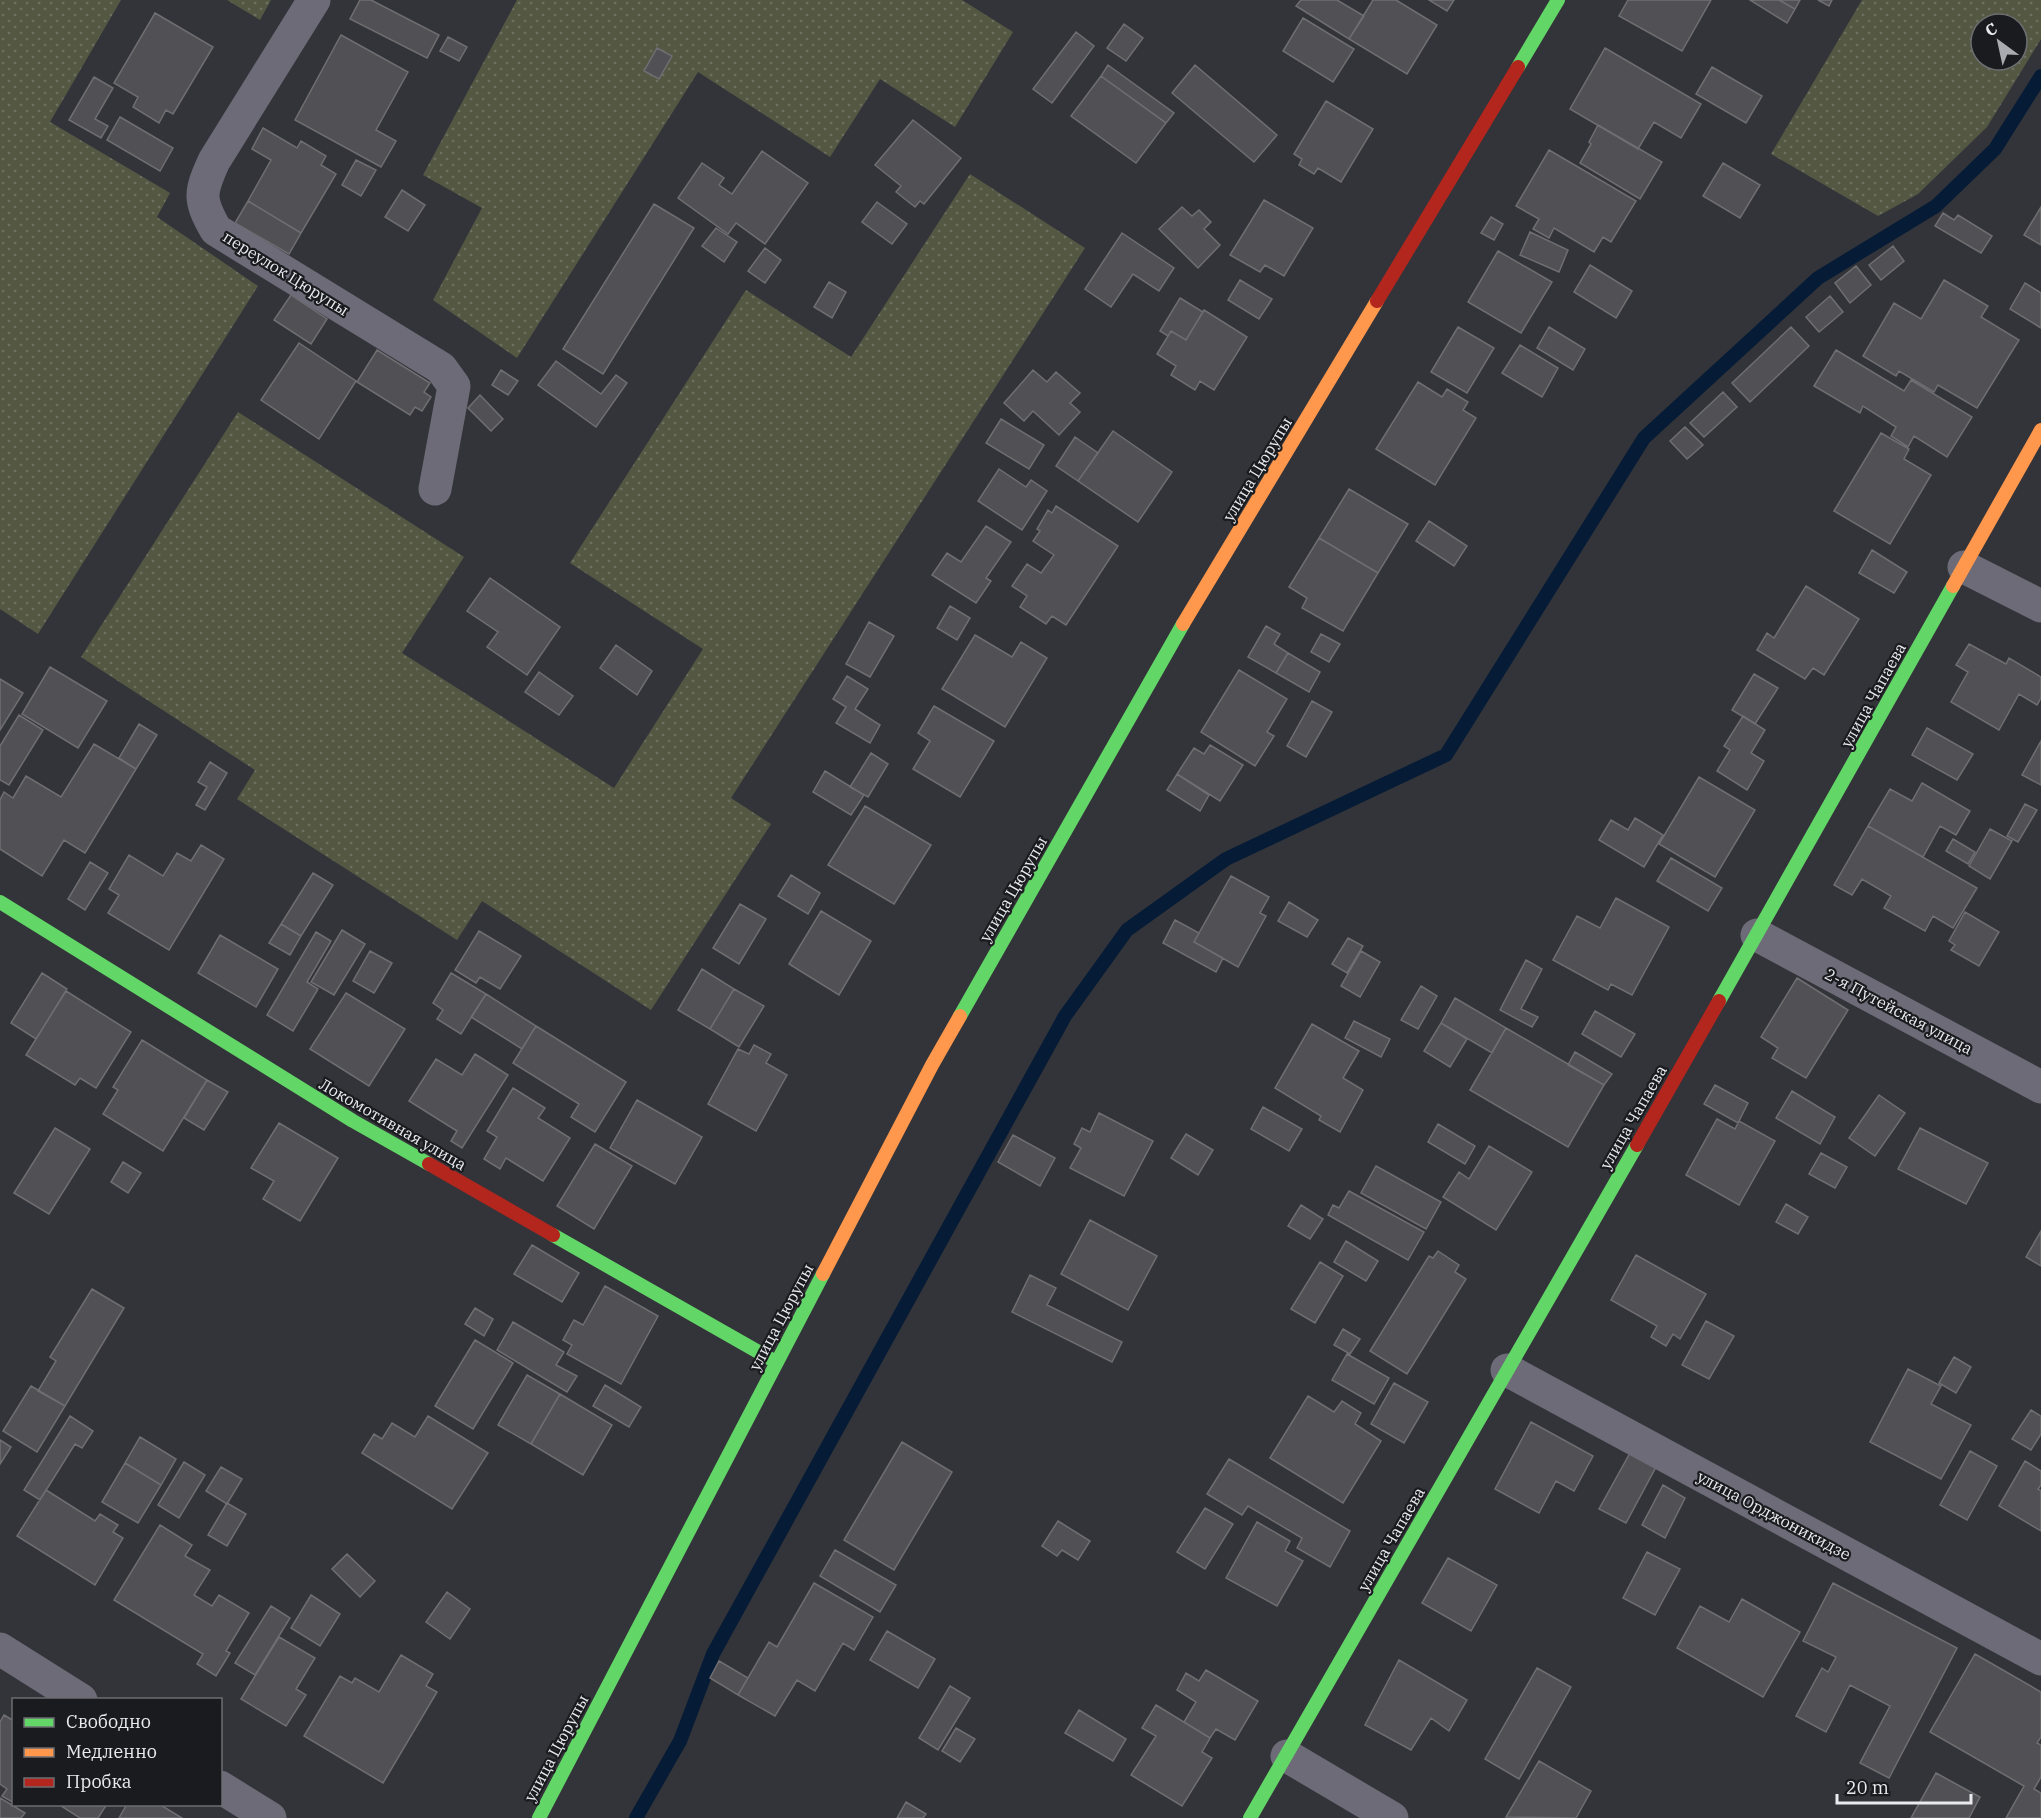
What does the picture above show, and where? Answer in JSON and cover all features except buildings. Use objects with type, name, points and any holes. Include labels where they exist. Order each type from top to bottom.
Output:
[{"type":"street","name":"переулок Цюрупы","points":[[314,0],[214,160],[202,188],[204,210],[216,230],[441,368],[454,386],[435,489]]},
{"type":"street","name":"улица Цюрупы","points":[[538,1818],[932,1065],[1167,651],[1558,0]]},
{"type":"street","name":"улица Чапаева","points":[[1250,1818],[1757,935],[2041,430]]},
{"type":"street","points":[[1964,567],[2041,606]]},
{"type":"street","name":"Локомотивная улица","points":[[0,902],[353,1121],[776,1362]]},
{"type":"street","name":"2-я Путейская улица","points":[[1757,935],[2041,1087]]},
{"type":"street","name":"улица Орджоникидзе","points":[[1507,1370],[2041,1659]]},
{"type":"street","points":[[0,1649],[78,1698]]},
{"type":"street","points":[[1287,1756],[1392,1818]]},
{"type":"street","points":[[222,1788],[270,1818]]},
{"type":"green space","points":[[0,0],[121,0],[50,122],[170,193],[157,217],[258,286],[38,634],[0,609]]},
{"type":"green space","points":[[227,0],[271,0],[260,20]]},
{"type":"green space","points":[[517,0],[962,0],[1013,32],[955,127],[880,79],[830,157],[698,72],[517,358],[433,300],[482,208],[423,175]]},
{"type":"green space","points":[[1862,0],[2041,0],[2041,39],[2029,59],[2029,12],[1969,12],[1969,72],[2021,72],[1987,127],[1918,194],[1878,216],[1771,154]]},
{"type":"green space","points":[[970,174],[1085,248],[731,798],[771,824],[651,1010],[482,901],[457,940],[237,799],[255,770],[81,657],[238,412],[464,557],[402,653],[614,788],[703,649],[570,563],[746,290],[851,357]]},
{"type":"waterway","points":[[636,1818],[680,1741],[713,1654],[1065,1016],[1127,930],[1226,859],[1446,755],[1644,438],[1818,278],[1936,206],[1995,149],[2041,76]]},
{"type":"traffic: fast","points":[[1518,67],[1558,0]]},
{"type":"traffic: fast","points":[[1719,1001],[1953,586]]},
{"type":"traffic: fast","points":[[960,1016],[1183,624]]},
{"type":"traffic: fast","points":[[0,902],[353,1121],[429,1164]]},
{"type":"traffic: fast","points":[[1250,1818],[1637,1145]]},
{"type":"traffic: fast","points":[[553,1235],[776,1362]]},
{"type":"traffic: fast","points":[[539,1818],[823,1274]]},
{"type":"traffic: slow","points":[[1183,624],[1377,301]]},
{"type":"traffic: slow","points":[[1953,586],[2041,430]]},
{"type":"traffic: slow","points":[[823,1274],[960,1016]]},
{"type":"traffic: jam","points":[[1377,301],[1518,67]]},
{"type":"traffic: jam","points":[[1637,1145],[1719,1001]]},
{"type":"traffic: jam","points":[[429,1164],[553,1235]]}]
